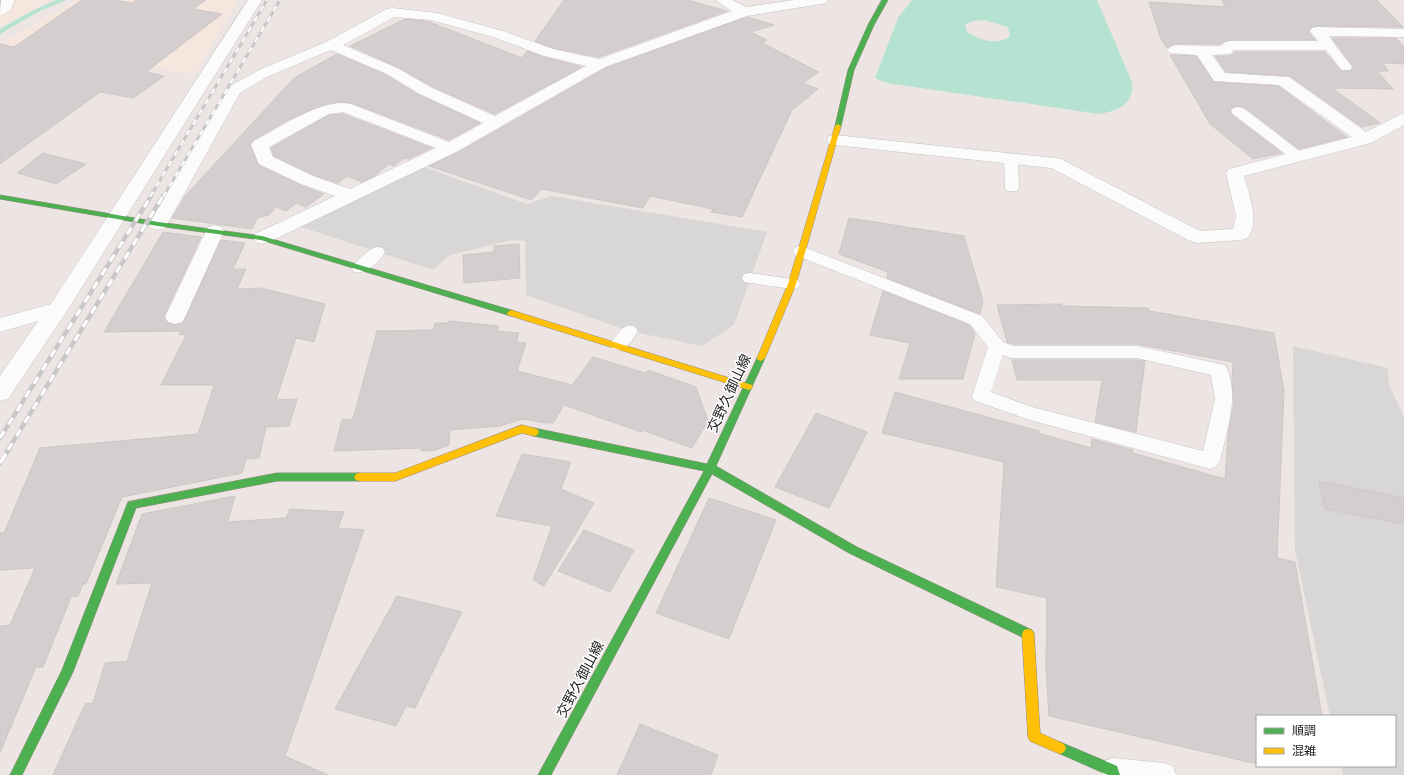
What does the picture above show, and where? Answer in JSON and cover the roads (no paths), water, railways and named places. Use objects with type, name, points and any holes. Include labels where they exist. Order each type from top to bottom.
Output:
[{"type":"street","points":[[0,12],[5,8],[8,0]]},
{"type":"street","points":[[0,393],[58,309],[255,0]]},
{"type":"street","points":[[722,0],[744,12]]},
{"type":"street","points":[[262,238],[450,148],[600,64],[744,12],[821,0]]},
{"type":"street","name":"交野久御山線","points":[[544,775],[710,468],[749,387],[792,284],[835,140],[851,70],[871,25],[885,0]]},
{"type":"street","points":[[158,224],[234,90],[264,73],[331,45],[392,12],[432,16],[498,34],[549,53],[600,64]]},
{"type":"street","points":[[1329,46],[1317,31],[1404,33]]},
{"type":"street","points":[[331,45],[392,71],[426,91],[497,123]]},
{"type":"street","points":[[1175,50],[1225,51],[1230,45],[1329,46]]},
{"type":"street","points":[[1202,51],[1220,78],[1283,80],[1365,139]]},
{"type":"street","points":[[351,195],[307,180],[265,160],[260,145],[325,110],[345,107],[450,148]]},
{"type":"street","points":[[835,140],[1055,163],[1197,237],[1241,234],[1245,216],[1235,173],[1365,139],[1404,118]]},
{"type":"street","points":[[0,197],[158,224],[262,238],[619,345],[749,387]]},
{"type":"street","points":[[175,317],[215,231]]},
{"type":"street","points":[[0,325],[58,309]]},
{"type":"street","points":[[16,775],[67,672],[132,505],[277,477],[395,477],[522,429],[710,468],[853,550],[1028,634],[1034,737],[1114,773]]},
{"type":"lane","points":[[1329,46],[1346,67]]},
{"type":"lane","points":[[1238,111],[1297,156]]},
{"type":"lane","points":[[1011,158],[1012,188]]},
{"type":"lane","points":[[801,251],[976,320],[997,346],[1011,352],[1137,352],[1219,370],[1224,399],[1210,461],[1030,413],[981,396],[997,346]]},
{"type":"lane","points":[[360,268],[377,252]]},
{"type":"lane","points":[[750,278],[792,284]]},
{"type":"lane","points":[[619,345],[629,331]]},
{"type":"lane","points":[[1114,773],[1164,775]]},
{"type":"waterway","points":[[0,32],[36,11],[63,0]]},
{"type":"railway","points":[[150,197],[267,0]]},
{"type":"railway","points":[[163,197],[280,0]]},
{"type":"railway","points":[[0,438],[151,196]]},
{"type":"railway","points":[[8,450],[163,196]]},
{"type":"railway","points":[[0,463],[9,449]]}]
